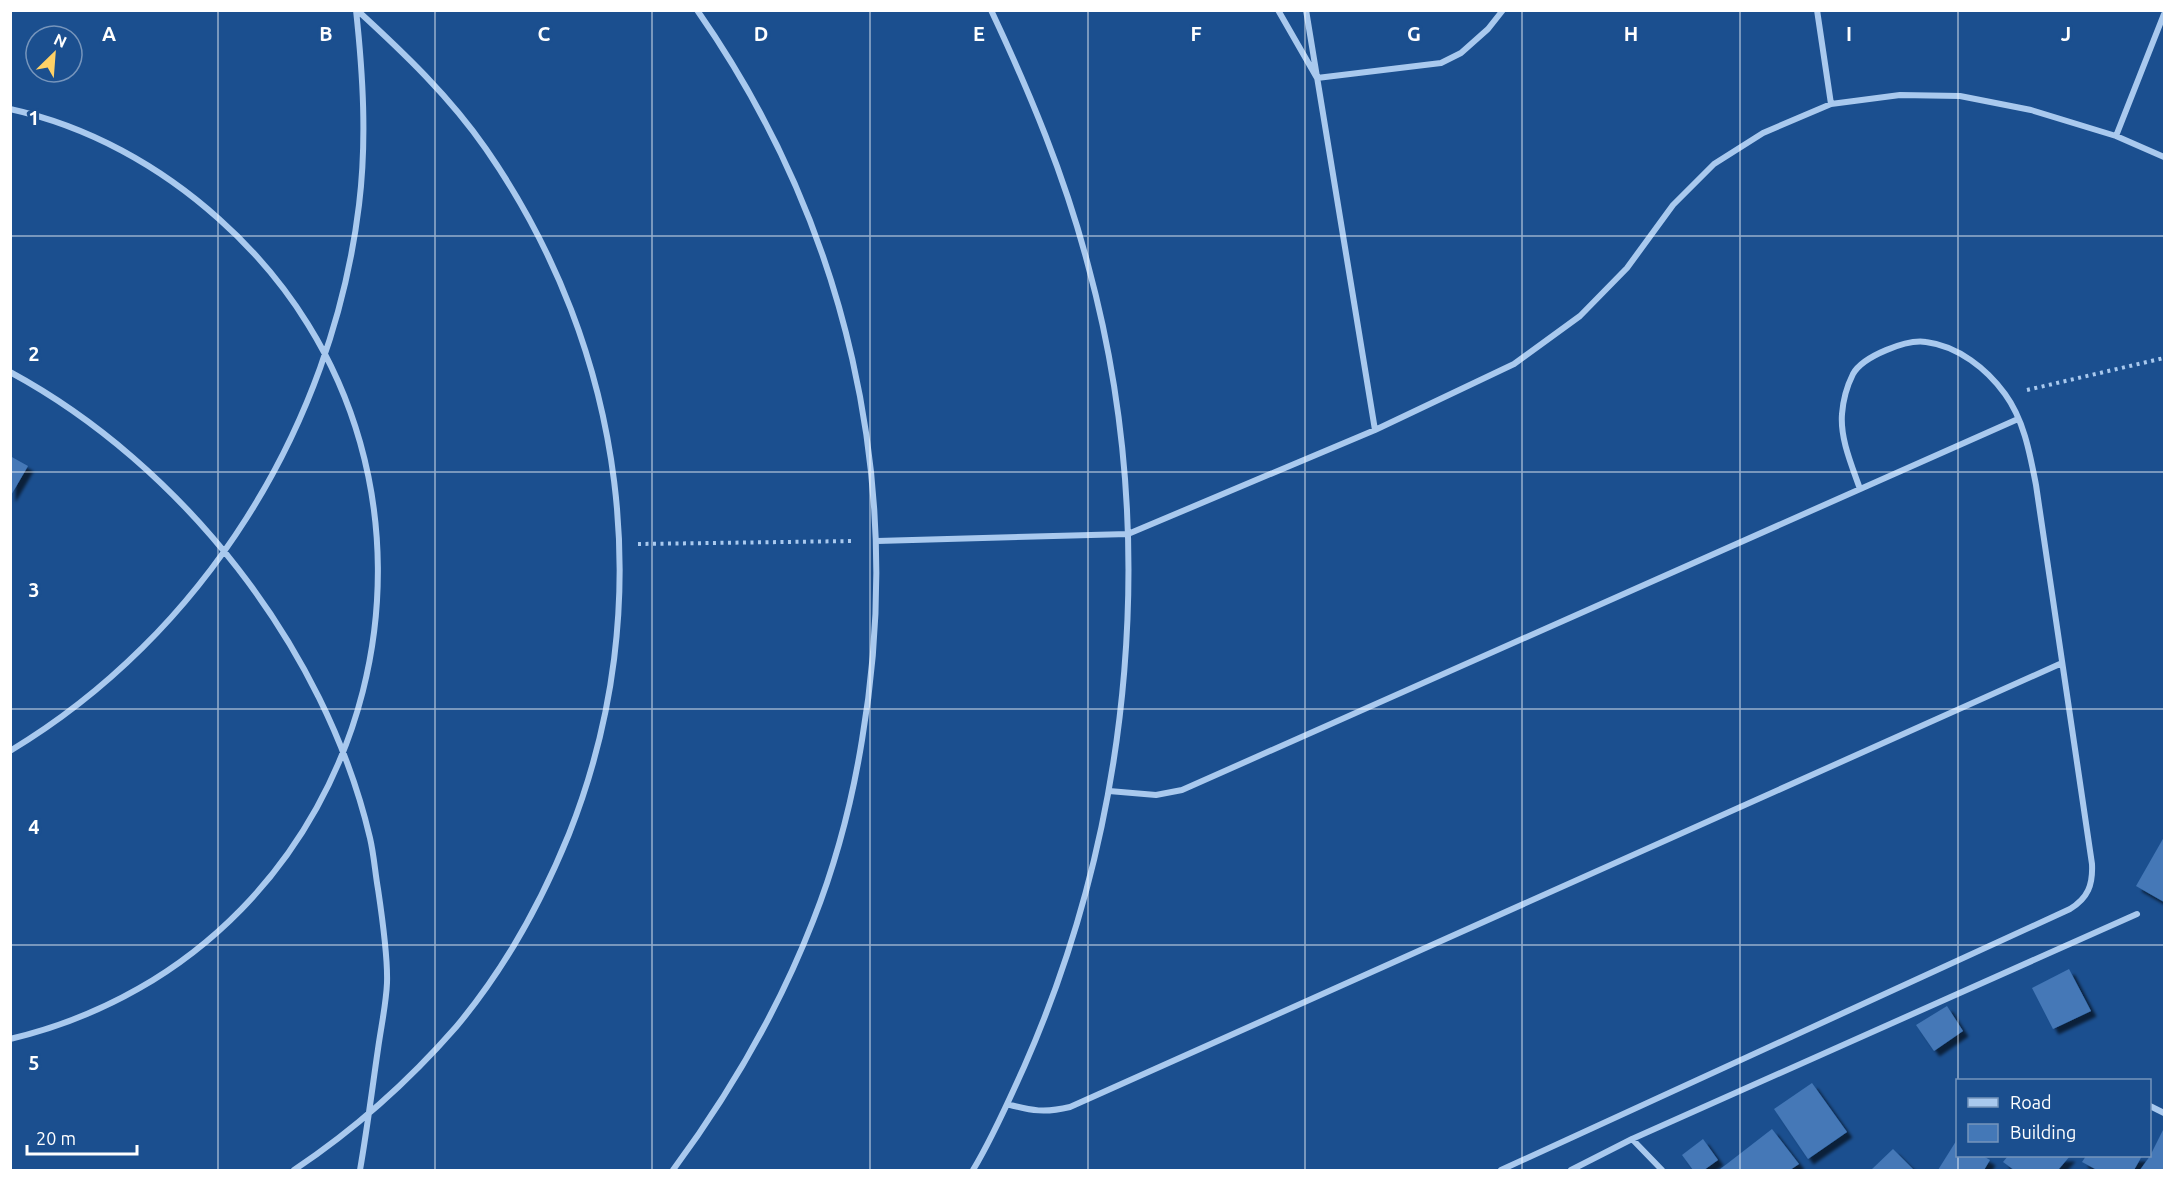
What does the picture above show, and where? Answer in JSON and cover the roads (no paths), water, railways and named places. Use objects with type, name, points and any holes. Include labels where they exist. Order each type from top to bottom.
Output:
[{"type":"street","points":[[10,751],[83,701],[132,658],[177,612],[225,551],[254,508],[285,451],[312,392],[333,331],[349,268],[359,204],[364,139],[363,74],[356,10]]},
{"type":"street","points":[[294,1170],[326,1149],[369,1114],[415,1071],[458,1024],[495,974],[529,921],[557,865],[580,807],[598,746],[611,685],[618,623],[617,497],[608,435],[593,374],[574,314],[549,256],[519,200],[485,147],[446,98],[402,52],[356,10]]},
{"type":"street","points":[[673,1170],[712,1117],[740,1072],[785,988],[814,919],[838,849],[856,777],[868,703],[876,629],[877,541],[873,486],[864,418],[851,351],[833,285],[810,221],[783,158],[752,97],[697,10]]},
{"type":"street","points":[[973,1170],[1008,1104],[1054,993],[1083,907],[1109,791],[1124,682],[1128,612],[1128,534],[1124,473],[1117,404],[1105,336],[1070,200],[1046,134],[991,10]]},
{"type":"street","points":[[1278,10],[1317,78]]},
{"type":"street","points":[[1306,10],[1375,430]]},
{"type":"street","points":[[1317,78],[1441,63],[1461,53],[1488,29],[1503,10]]},
{"type":"street","points":[[1816,10],[1831,104]]},
{"type":"street","points":[[2116,136],[2164,14]]},
{"type":"street","points":[[877,541],[1128,534],[1375,430],[1514,364],[1580,316],[1627,268],[1673,205],[1714,164],[1763,134],[1831,104],[1900,95],[1960,96],[2031,110],[2116,136],[2164,157]]},
{"type":"street","points":[[10,109],[69,127],[115,147],[158,172],[199,201],[236,234],[270,271],[299,312],[324,354],[344,397],[359,440],[370,484],[377,530],[377,599],[370,668],[359,712],[343,755],[323,798],[292,849],[239,912],[203,944],[165,972],[125,996],[81,1017],[10,1039]]},
{"type":"street","points":[[1502,1170],[2070,909],[2085,898],[2091,884],[2092,864],[2036,485],[2018,419],[2006,395],[1989,375],[1974,363],[1946,347],[1924,341],[1898,346],[1871,357],[1854,372],[1845,396],[1841,416],[1844,441],[1860,489]]},
{"type":"street","points":[[10,372],[86,419],[136,459],[183,504],[225,551],[264,604],[298,659],[327,717],[343,755],[370,838],[381,909],[387,983],[360,1170]]},
{"type":"street","points":[[1109,791],[1156,795],[1182,790],[2018,419]]},
{"type":"street","points":[[1008,1104],[1034,1111],[1051,1112],[1070,1107],[2062,663]]},
{"type":"street","points":[[1571,1170],[1632,1139],[2137,914]]},
{"type":"street","points":[[1632,1139],[1662,1170]]}]
